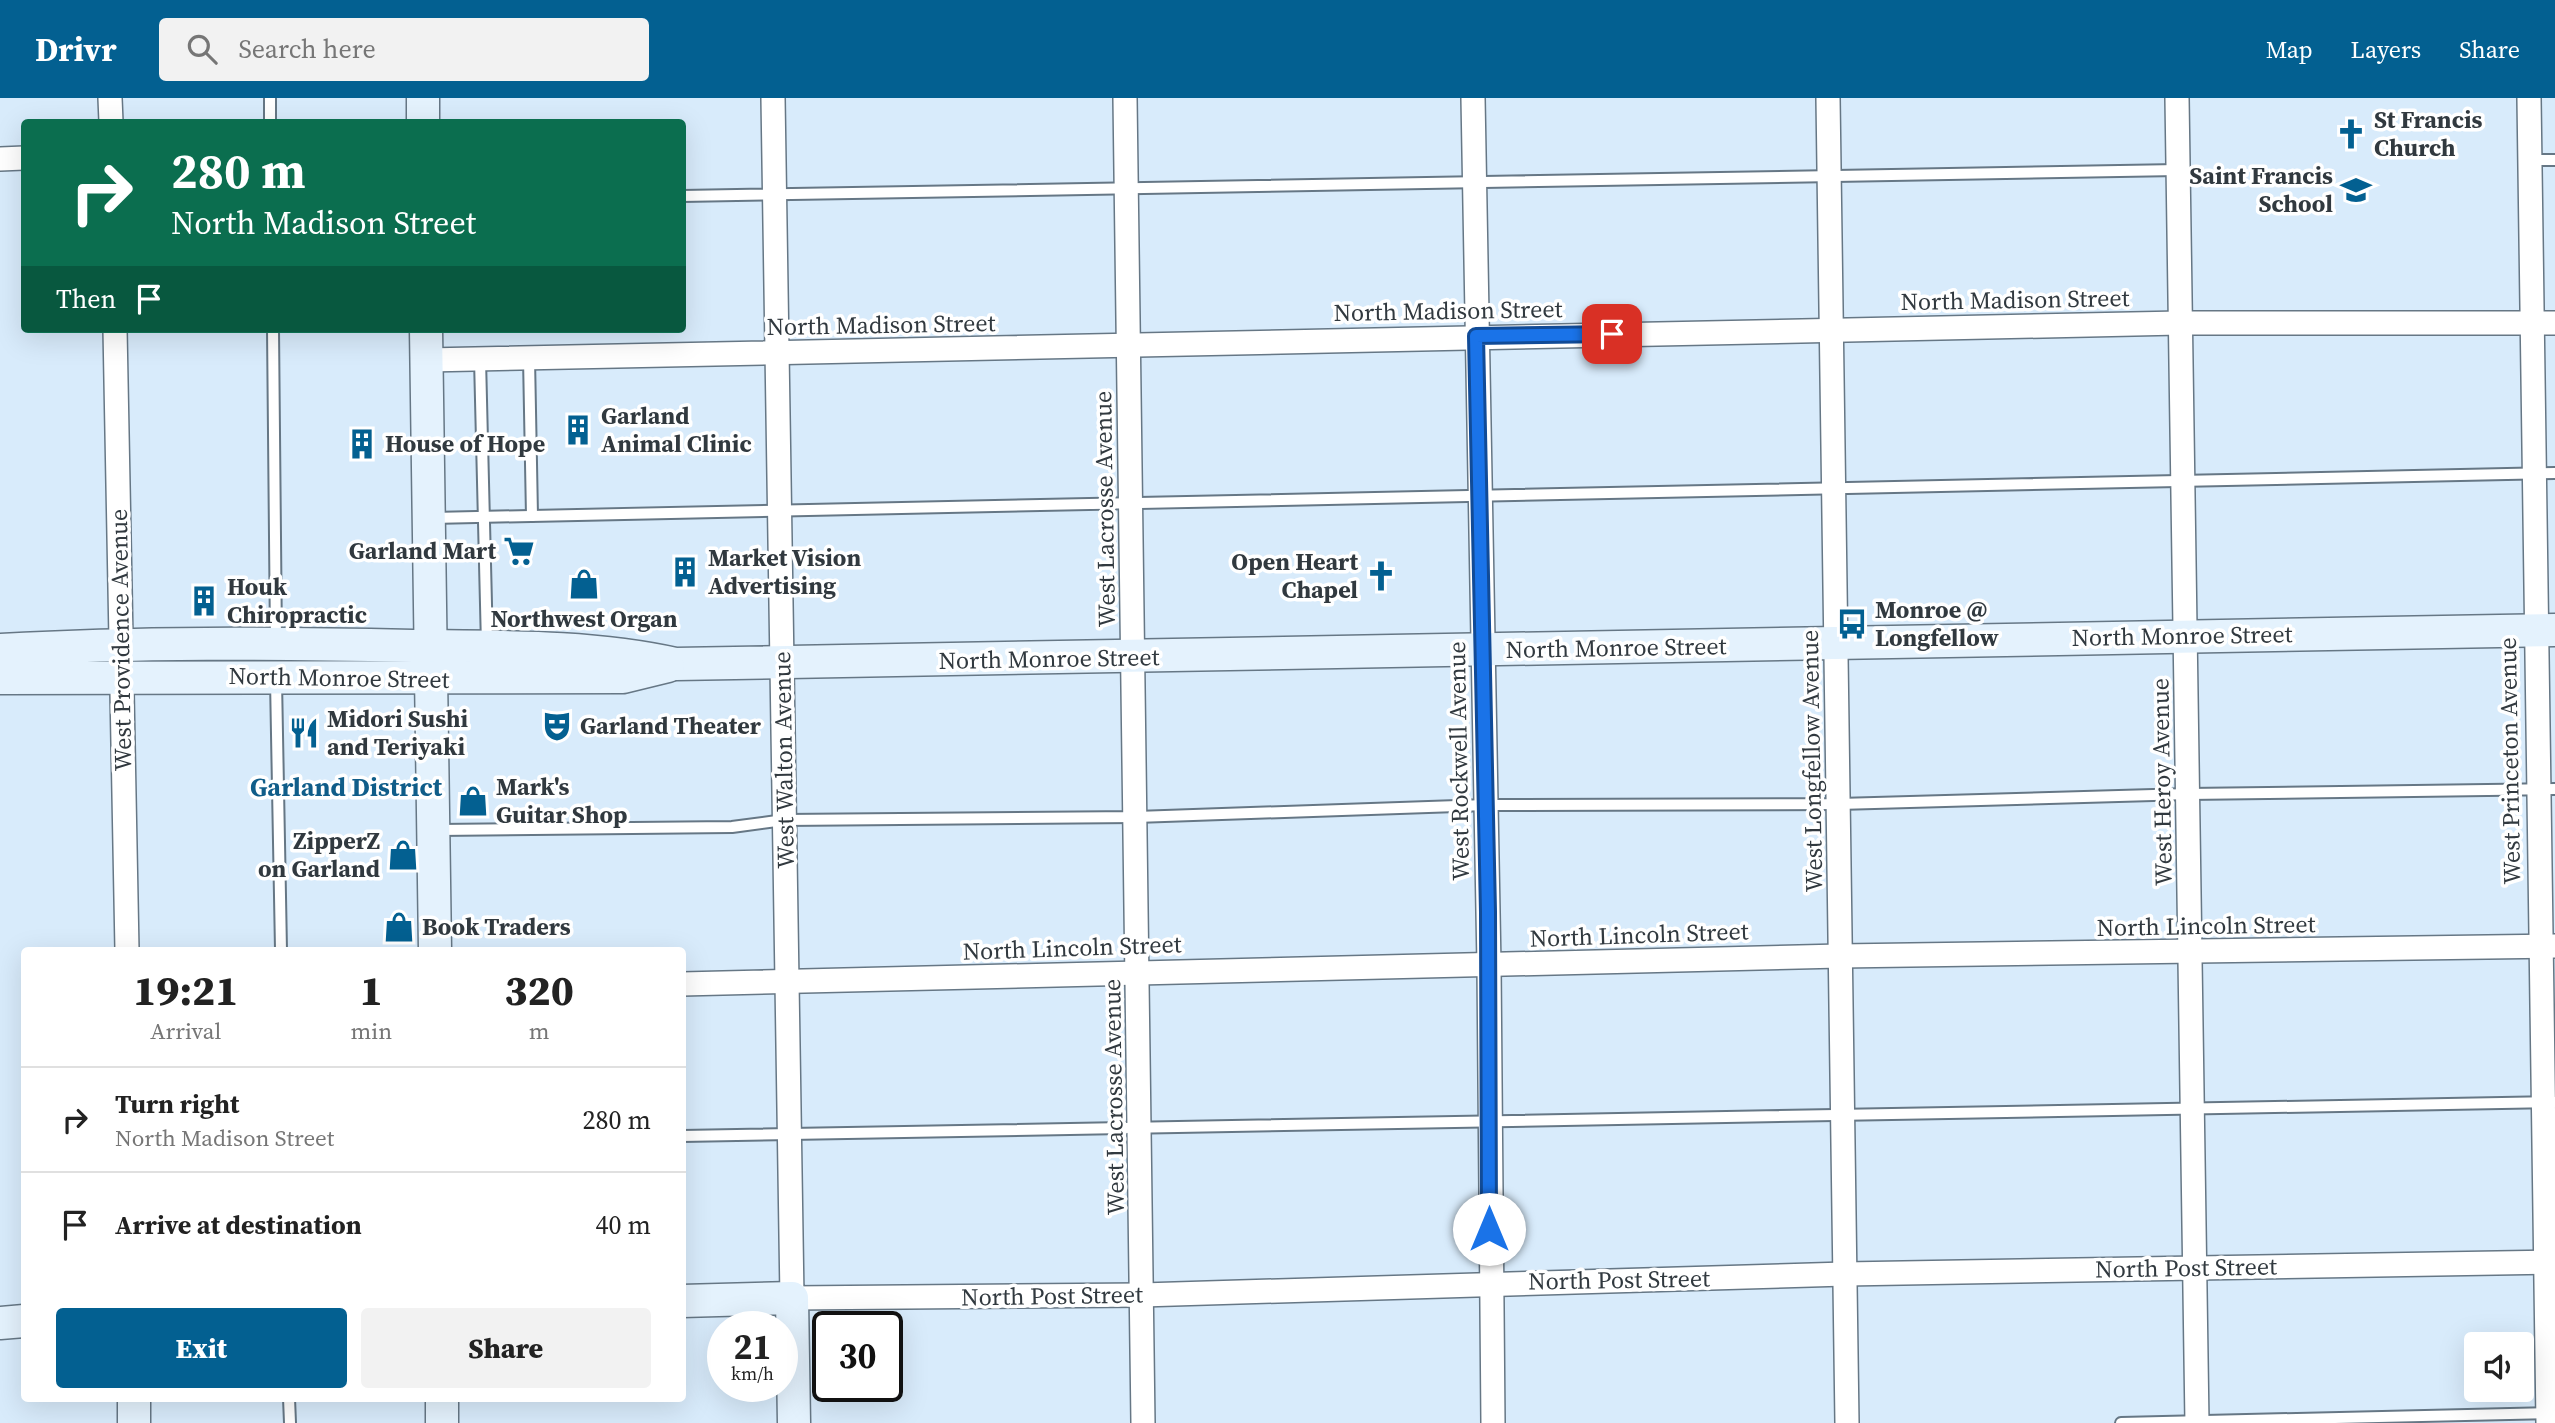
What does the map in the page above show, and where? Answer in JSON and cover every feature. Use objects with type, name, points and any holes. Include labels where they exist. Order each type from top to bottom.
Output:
[{"type":"main road","points":[[423,98],[423,119]]},
{"type":"main road","points":[[426,333],[435,947]]},
{"type":"main road","name":"North Monroe Street","points":[[0,678],[623,677],[676,664],[1134,658],[2545,630]]},
{"type":"main road","name":"North Monroe Street","points":[[0,650],[122,643],[431,646],[623,652],[676,664]]},
{"type":"main road","name":"North Post Street","points":[[686,1301],[792,1298]]},
{"type":"main road","name":"West Walton Avenue","points":[[792,1298],[794,1423]]},
{"type":"main road","points":[[0,1325],[21,1322]]},
{"type":"main road","points":[[0,1325],[21,1328]]},
{"type":"main road","points":[[134,1402],[134,1423]]},
{"type":"main road","points":[[442,1402],[442,1423]]},
{"type":"street","points":[[110,98],[111,119]]},
{"type":"street","name":"West Walton Avenue","points":[[773,98],[792,1298]]},
{"type":"street","name":"West Lacrosse Avenue","points":[[1125,98],[1139,972],[1143,1423]]},
{"type":"street","name":"West Rockwell Avenue","points":[[1473,98],[1489,966],[1489,1283],[1493,1423]]},
{"type":"street","name":"West Longfellow Avenue","points":[[1828,98],[1847,1423]]},
{"type":"street","name":"West Heroy Avenue","points":[[2177,98],[2197,1422]]},
{"type":"street","name":"West Princeton Avenue","points":[[2529,98],[2531,324],[2544,474],[2551,1417]]},
{"type":"street","points":[[0,159],[21,158]]},
{"type":"street","name":"North Madison Street","points":[[427,360],[2180,323],[2555,323]]},
{"type":"street","name":"West Providence Avenue","points":[[115,333],[127,947]]},
{"type":"street","name":"North Lincoln Street","points":[[686,984],[1840,956],[2547,947]]},
{"type":"street","name":"North Post Street","points":[[792,1298],[1142,1295],[1845,1274],[2550,1262]]},
{"type":"lane","points":[[270,98],[270,119]]},
{"type":"lane","points":[[2529,160],[2555,160]]},
{"type":"lane","points":[[686,196],[2178,170]]},
{"type":"lane","points":[[273,333],[276,644]]},
{"type":"lane","points":[[529,358],[532,516]]},
{"type":"lane","points":[[480,359],[486,517],[487,648]]},
{"type":"lane","points":[[429,518],[2544,474]]},
{"type":"lane","points":[[276,677],[281,947]]},
{"type":"lane","points":[[433,830],[732,827],[784,820],[1136,817],[1486,805],[1839,804],[2188,794],[2546,789]]},
{"type":"lane","points":[[686,1136],[2192,1106],[2549,1102]]},
{"type":"lane","points":[[289,1402],[290,1423]]},
{"type":"lane","points":[[2121,1423],[2551,1417]]},
{"type":"place","name":"St Francis Church","points":[[2351,134]]},
{"type":"place","name":"Saint Francis School","points":[[2356,190]]},
{"type":"place","name":"Garland Animal Clinic","points":[[578,430]]},
{"type":"place","name":"House of Hope","points":[[362,444]]},
{"type":"place","name":"Garland Mart","points":[[519,551]]},
{"type":"place","name":"Market Vision Advertising","points":[[685,572]]},
{"type":"place","name":"Open Heart Chapel","points":[[1381,576]]},
{"type":"place","name":"Northwest Organ","points":[[584,584]]},
{"type":"place","name":"Houk Chiropractic","points":[[204,601]]},
{"type":"place","name":"Monroe @ Longfellow","points":[[1852,624]]},
{"type":"place","name":"Garland Theater","points":[[557,726]]},
{"type":"place","name":"Midori Sushi and Teriyaki","points":[[304,733]]},
{"type":"place","name":"Mark's Guitar Shop","points":[[473,801]]},
{"type":"place","name":"ZipperZ on Garland","points":[[403,855]]},
{"type":"place","name":"Book Traders","points":[[399,927]]},
{"type":"district","name":"Garland District","points":[[346,787]]},
{"type":"route","points":[[1489,1229],[1488,912],[1476,336],[1612,334]]}]
